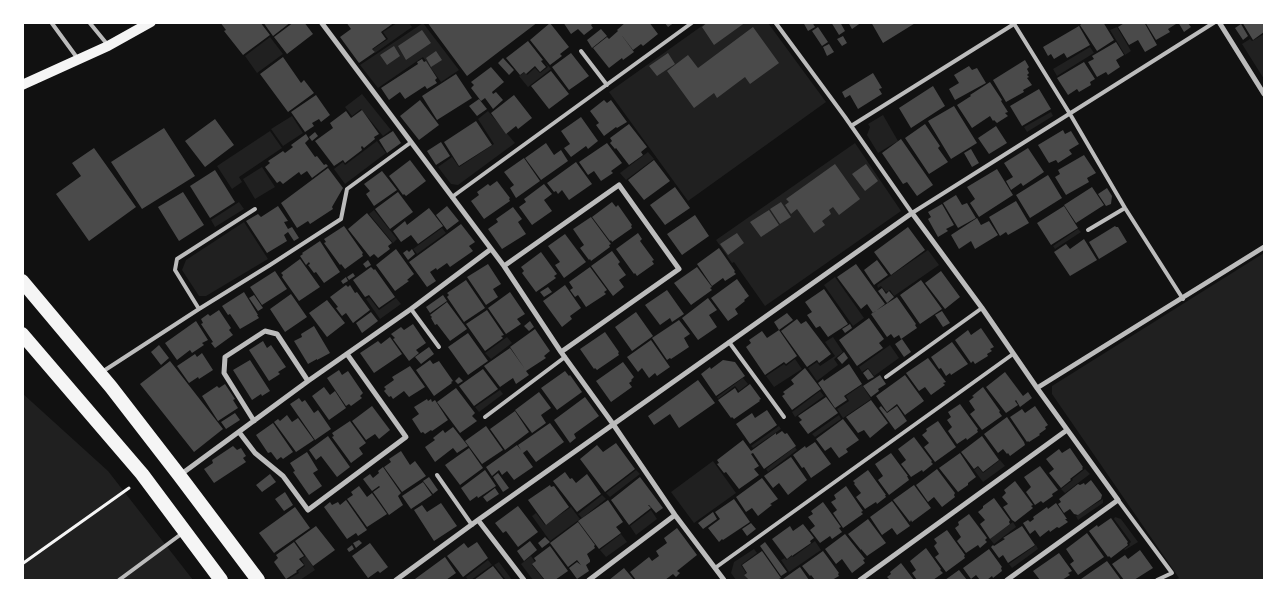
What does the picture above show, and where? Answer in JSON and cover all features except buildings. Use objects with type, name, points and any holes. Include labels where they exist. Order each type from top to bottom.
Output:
[{"type":"highway","points":[[22,281],[100,374],[258,580]]},
{"type":"highway","points":[[22,334],[142,474],[222,580]]},
{"type":"main road","points":[[22,84],[108,46],[151,22]]},
{"type":"street","points":[[321,22],[504,266],[561,352],[724,580]]},
{"type":"street","points":[[1217,22],[1264,94]]},
{"type":"street","points":[[504,266],[620,185],[679,269],[561,352]]},
{"type":"street","points":[[396,580],[912,213],[1118,500],[1007,580]]},
{"type":"street","points":[[1037,388],[1264,247]]},
{"type":"street","points":[[179,475],[411,309],[491,249]]},
{"type":"street","points":[[254,421],[224,372],[225,357],[265,331],[278,334],[308,382]]},
{"type":"street","points":[[239,432],[256,453],[283,476],[308,510],[406,437],[347,354]]},
{"type":"street","points":[[860,580],[1067,430]]},
{"type":"street","points":[[589,580],[675,514]]},
{"type":"street","points":[[478,520],[524,580]]},
{"type":"lane","points":[[52,22],[78,59]]},
{"type":"lane","points":[[89,22],[108,46]]},
{"type":"lane","points":[[452,197],[692,22]]},
{"type":"lane","points":[[776,22],[912,213],[1217,22]]},
{"type":"lane","points":[[851,126],[1014,23],[1125,208],[1183,299]]},
{"type":"lane","points":[[581,51],[607,84]]},
{"type":"lane","points":[[100,374],[341,219],[347,189],[410,143]]},
{"type":"lane","points":[[1088,230],[1125,208]]},
{"type":"lane","points":[[199,309],[175,270],[177,259],[255,209]]},
{"type":"lane","points":[[886,377],[982,308]]},
{"type":"lane","points":[[411,309],[439,347]]},
{"type":"lane","points":[[729,342],[784,417]]},
{"type":"lane","points":[[715,568],[1013,354]]},
{"type":"lane","points":[[485,417],[565,357]]},
{"type":"lane","points":[[437,475],[472,525]]},
{"type":"lane","points":[[1118,500],[1172,573],[1156,580]]},
{"type":"lane","points":[[119,580],[185,532]]},
{"type":"path","points":[[22,564],[129,488]]},
{"type":"shaded area","points":[[397,23],[409,23],[412,27],[375,53],[373,49],[388,39],[383,32]]},
{"type":"shaded area","points":[[423,23],[459,70],[441,82],[423,57],[378,88],[360,65]]},
{"type":"shaded area","points":[[706,23],[768,23],[826,102],[688,201],[609,92]]},
{"type":"shaded area","points":[[1117,27],[1131,51],[1125,55],[1110,30]]},
{"type":"shaded area","points":[[1264,34],[1264,79],[1242,44]]},
{"type":"shaded area","points":[[270,37],[283,54],[257,73],[245,56]]},
{"type":"shaded area","points":[[1090,47],[1094,53],[1057,76],[1053,69]]},
{"type":"shaded area","points":[[544,61],[551,69],[528,87],[519,76],[525,72],[527,75],[535,68],[540,73],[548,67]]},
{"type":"shaded area","points":[[362,94],[391,130],[383,136],[361,109],[352,116],[345,107]]},
{"type":"shaded area","points":[[488,111],[515,143],[458,185],[451,184],[438,167],[452,157],[459,167],[494,144],[478,119]]},
{"type":"shaded area","points":[[1051,112],[1053,116],[1027,132],[1024,127]]},
{"type":"shaded area","points":[[883,115],[898,141],[878,153],[867,135],[870,127],[868,124]]},
{"type":"shaded area","points":[[292,116],[303,133],[283,146],[271,129]]},
{"type":"shaded area","points":[[270,131],[282,148],[239,177],[242,182],[232,189],[217,166]]},
{"type":"shaded area","points":[[377,141],[386,153],[345,184],[334,169],[343,162],[345,165]]},
{"type":"shaded area","points":[[855,143],[901,211],[765,306],[716,240]]},
{"type":"shaded area","points":[[648,152],[654,159],[626,180],[620,173]]},
{"type":"shaded area","points":[[262,167],[275,187],[255,199],[243,179]]},
{"type":"shaded area","points":[[239,202],[244,209],[215,227],[211,220]]},
{"type":"shaded area","points":[[374,210],[397,239],[393,243],[369,214]]},
{"type":"shaded area","points":[[244,222],[268,259],[206,296],[199,296],[182,270],[186,260]]},
{"type":"shaded area","points":[[442,228],[446,233],[417,254],[413,249]]},
{"type":"shaded area","points":[[1078,229],[1081,232],[1055,249],[1053,246]]},
{"type":"shaded area","points":[[928,250],[939,265],[894,296],[890,290],[886,292],[881,286],[878,288],[877,285]]},
{"type":"shaded area","points":[[1264,253],[1264,580],[1174,580],[1179,578],[1052,394],[1052,386]]},
{"type":"shaded area","points":[[835,277],[864,318],[853,326],[824,285]]},
{"type":"shaded area","points":[[369,297],[379,310],[396,298],[401,304],[380,319],[366,299]]},
{"type":"shaded area","points":[[507,337],[512,343],[491,359],[485,353]]},
{"type":"shaded area","points":[[833,337],[843,352],[834,359],[838,365],[817,381],[808,368],[817,362],[820,366],[835,356],[825,342]]},
{"type":"shaded area","points":[[890,345],[899,358],[874,376],[868,368],[862,372],[859,367]]},
{"type":"shaded area","points":[[795,359],[802,369],[774,387],[766,376]]},
{"type":"shaded area","points":[[743,378],[748,384],[739,391],[735,386],[718,399],[717,397]]},
{"type":"shaded area","points":[[862,385],[871,399],[843,418],[837,409],[849,401],[846,396]]},
{"type":"shaded area","points":[[500,390],[503,394],[479,412],[475,407]]},
{"type":"shaded area","points":[[820,391],[824,396],[795,417],[792,412]]},
{"type":"shaded area","points":[[22,393],[108,471],[193,580],[23,580]]},
{"type":"shaded area","points":[[839,415],[841,419],[815,437],[812,434]]},
{"type":"shaded area","points":[[779,426],[781,429],[753,448],[751,446]]},
{"type":"shaded area","points":[[795,447],[797,450],[768,472],[766,469]]},
{"type":"shaded area","points":[[1000,460],[1005,466],[983,482],[974,470],[978,467],[983,473]]},
{"type":"shaded area","points":[[713,461],[736,493],[694,523],[671,492]]},
{"type":"shaded area","points":[[1085,469],[1090,474],[1065,493],[1061,489],[1073,480]]},
{"type":"shaded area","points":[[636,470],[640,474],[610,497],[606,493]]},
{"type":"shaded area","points":[[602,495],[606,499],[582,518],[578,514]]},
{"type":"shaded area","points":[[1103,499],[1103,503],[1078,520],[1076,516]]},
{"type":"shaded area","points":[[571,507],[580,519],[550,541],[532,516],[536,513],[545,525]]},
{"type":"shaded area","points":[[651,510],[657,519],[636,535],[630,526]]},
{"type":"shaded area","points":[[1115,517],[1121,519],[1138,542],[1125,550],[1131,542],[1114,519]]},
{"type":"shaded area","points":[[1013,522],[1016,527],[994,544],[990,539]]},
{"type":"shaded area","points":[[621,534],[627,542],[606,557],[600,550]]},
{"type":"shaded area","points":[[815,541],[821,550],[789,572],[781,560],[793,557]]},
{"type":"shaded area","points":[[1036,545],[1038,549],[1012,568],[1009,564]]},
{"type":"shaded area","points":[[754,549],[757,553],[741,565],[748,580],[736,580],[731,573],[734,562]]},
{"type":"shaded area","points":[[306,556],[315,570],[300,580],[287,580],[299,573],[298,571],[305,566],[301,559]]},
{"type":"shaded area","points":[[531,556],[535,562],[532,565],[544,580],[533,580],[521,564]]},
{"type":"shaded area","points":[[488,560],[492,565],[471,580],[468,580],[466,577]]},
{"type":"shaded area","points":[[499,562],[512,580],[506,580],[494,565]]}]
